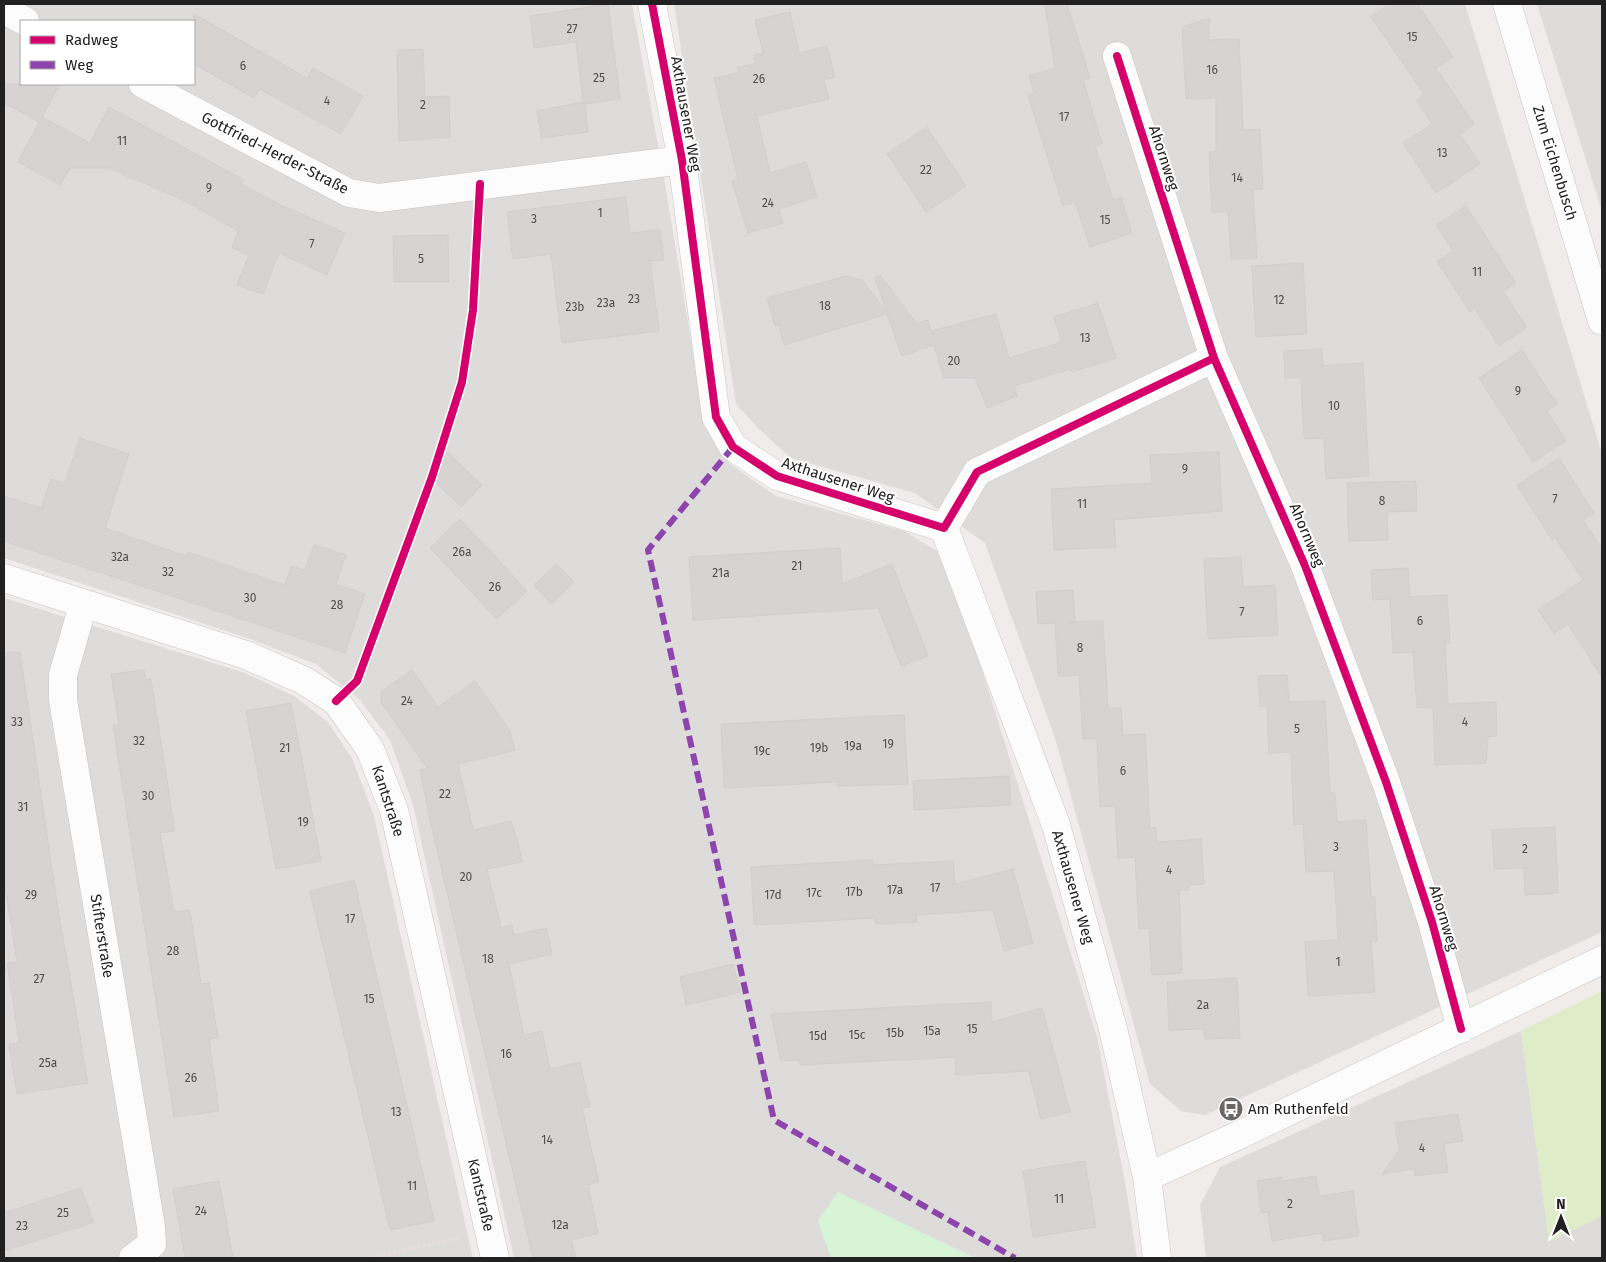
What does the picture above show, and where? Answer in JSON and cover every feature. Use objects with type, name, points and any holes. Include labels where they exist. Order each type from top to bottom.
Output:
[{"type":"street","name":"Axthausener Weg","points":[[652,4],[682,160],[716,417],[733,447],[777,476],[944,528],[1056,825],[1112,1029],[1147,1177],[1157,1258]]},
{"type":"street","name":"Zum Eichenbusch","points":[[1507,4],[1602,321]]},
{"type":"street","points":[[4,10],[23,20]]},
{"type":"street","name":"Ahornweg","points":[[1117,56],[1214,358],[1306,568],[1383,772],[1432,922],[1461,1029]]},
{"type":"street","name":"Gottfried-Herder-Straße","points":[[145,85],[349,193],[379,198],[682,160]]},
{"type":"street","points":[[944,528],[977,472],[1214,358]]},
{"type":"street","name":"Kantstraße","points":[[4,578],[83,605],[246,654],[304,680],[336,700],[370,749],[394,810],[495,1258]]},
{"type":"street","name":"Stifterstraße","points":[[83,605],[63,675],[63,700],[151,1227],[152,1244],[133,1258]]},
{"type":"street","points":[[1147,1177],[1461,1029],[1602,960]]},
{"type":"path","points":[[369,1258],[489,1232]]},
{"type":"shaded area","points":[[4,4],[632,4],[664,178],[705,425],[730,464],[776,496],[904,531],[942,554],[966,619],[1097,1037],[1125,1182],[1137,1258],[514,1258],[413,805],[390,740],[360,700],[316,664],[253,640],[4,558]]},
{"type":"shaded area","points":[[674,4],[1465,4],[1602,454],[1602,932],[1205,1115],[1181,1111],[1150,1084],[1055,738],[985,543],[915,493],[791,458],[758,428],[736,404]]},
{"type":"shaded area","points":[[1537,4],[1602,4],[1602,211]]},
{"type":"shaded area","points":[[4,598],[245,673],[294,696],[327,721],[352,758],[374,816],[473,1258],[4,1258]]},
{"type":"shaded area","points":[[1521,1031],[1549,1241],[1602,1216],[1602,1258],[1206,1258],[1200,1205],[1220,1167]]},
{"type":"green space","points":[[1602,991],[1602,1216],[1549,1242],[1521,1031]]},
{"type":"green space","points":[[838,1192],[975,1258],[831,1258],[818,1221]]},
{"type":"building","points":[[608,4],[620,99],[585,104],[588,132],[541,138],[537,111],[583,102],[576,42],[534,48],[530,16]]},
{"type":"building","points":[[1045,4],[1067,4],[1090,78],[1083,80],[1102,144],[1095,146],[1113,200],[1121,197],[1132,233],[1090,247],[1075,202],[1063,206],[1028,95],[1034,93],[1029,76],[1055,68]]},
{"type":"building","points":[[1389,4],[1417,4],[1453,57],[1436,68],[1474,124],[1460,134],[1480,164],[1436,193],[1403,143],[1432,124],[1416,100],[1424,94],[1371,17]]},
{"type":"building","points":[[790,12],[799,53],[827,46],[835,77],[824,80],[829,99],[757,116],[770,173],[806,162],[817,197],[779,209],[783,223],[748,233],[732,181],[738,179],[714,78],[738,73],[737,68],[756,63],[754,55],[763,53],[755,20]]},
{"type":"building","points":[[194,14],[307,78],[313,68],[363,96],[341,134],[260,89],[254,98],[195,65]]},
{"type":"building","points":[[1209,18],[1209,40],[1239,39],[1243,130],[1260,129],[1263,189],[1253,190],[1257,258],[1231,259],[1228,211],[1212,212],[1209,152],[1216,151],[1216,98],[1186,99],[1182,27]]},
{"type":"building","points":[[423,49],[425,97],[449,96],[450,137],[399,141],[397,50]]},
{"type":"building","points":[[4,84],[59,85],[42,117],[90,143],[109,107],[244,180],[241,184],[281,205],[345,233],[327,275],[279,253],[263,294],[237,285],[249,255],[232,248],[238,231],[185,201],[111,168],[70,168],[60,185],[18,162],[39,122],[4,103]]},
{"type":"building","points":[[927,127],[966,186],[926,212],[887,154]]},
{"type":"building","points":[[626,197],[630,233],[660,230],[664,260],[650,261],[659,331],[562,343],[551,254],[513,259],[507,212]]},
{"type":"building","points":[[1466,206],[1516,283],[1503,291],[1527,327],[1499,346],[1475,309],[1470,312],[1437,261],[1453,251],[1436,225]]},
{"type":"building","points":[[448,235],[449,282],[394,282],[393,236]]},
{"type":"building","points":[[1303,263],[1307,334],[1256,337],[1252,266]]},
{"type":"building","points":[[880,275],[916,323],[928,320],[931,331],[996,314],[1009,358],[1062,342],[1054,317],[1098,303],[1116,358],[1072,372],[1071,369],[1014,386],[1017,396],[987,408],[975,378],[944,378],[934,345],[902,356],[887,314],[784,345],[779,325],[775,326],[767,298],[846,276],[862,280],[887,313],[875,278]]},
{"type":"building","points":[[1322,349],[1323,366],[1363,363],[1369,476],[1326,479],[1324,438],[1304,439],[1301,377],[1285,378],[1284,351]]},
{"type":"building","points":[[1522,350],[1557,404],[1547,411],[1566,441],[1533,462],[1479,378]]},
{"type":"building","points":[[80,438],[129,454],[105,528],[186,556],[187,552],[285,585],[291,566],[305,570],[314,545],[346,555],[336,584],[365,594],[345,653],[4,541],[4,496],[41,508],[51,479],[65,483]]},
{"type":"building","points":[[445,450],[482,485],[461,507],[434,481]]},
{"type":"building","points":[[1219,452],[1222,511],[1114,520],[1116,547],[1054,550],[1051,489],[1152,483],[1150,455]]},
{"type":"building","points":[[1559,458],[1594,513],[1583,520],[1602,549],[1602,677],[1568,624],[1554,633],[1538,610],[1583,580],[1555,538],[1552,540],[1517,485]]},
{"type":"building","points":[[1416,481],[1417,511],[1387,512],[1388,540],[1349,541],[1347,483]]},
{"type":"building","points":[[460,519],[527,591],[497,619],[430,548]]},
{"type":"building","points":[[840,548],[842,584],[892,564],[928,656],[901,666],[878,608],[693,620],[689,557]]},
{"type":"building","points":[[1241,557],[1243,587],[1275,585],[1278,635],[1208,639],[1204,559]]},
{"type":"building","points":[[556,564],[574,582],[551,604],[534,585]]},
{"type":"building","points":[[1408,568],[1410,597],[1447,595],[1450,643],[1445,643],[1448,704],[1496,702],[1497,736],[1488,737],[1486,763],[1435,765],[1433,707],[1417,708],[1413,652],[1393,653],[1390,599],[1373,600],[1371,570]]},
{"type":"building","points":[[1073,590],[1075,622],[1103,621],[1108,709],[1121,708],[1123,735],[1145,734],[1150,828],[1156,827],[1157,842],[1201,839],[1204,884],[1189,885],[1189,890],[1179,890],[1182,973],[1152,975],[1149,928],[1139,929],[1135,857],[1118,858],[1115,806],[1100,807],[1097,739],[1083,739],[1079,675],[1058,676],[1055,623],[1038,624],[1036,592]]},
{"type":"building","points":[[20,652],[58,909],[88,1083],[17,1094],[9,1044],[19,1042],[7,963],[17,962],[4,880],[4,653]]},
{"type":"building","points":[[144,670],[146,680],[151,679],[175,831],[160,833],[174,912],[190,910],[201,984],[209,983],[218,1038],[209,1039],[219,1111],[174,1117],[113,725],[119,725],[111,674]]},
{"type":"building","points":[[412,670],[438,707],[475,681],[510,731],[515,750],[458,764],[473,830],[511,821],[517,839],[522,862],[487,869],[501,928],[512,925],[514,935],[546,928],[552,954],[509,964],[524,1035],[542,1031],[550,1069],[580,1062],[590,1107],[582,1108],[599,1182],[588,1185],[598,1233],[571,1240],[576,1258],[533,1258],[430,820],[420,770],[427,768],[381,702],[381,692]]},
{"type":"building","points":[[1287,675],[1289,702],[1325,701],[1330,793],[1335,793],[1337,822],[1366,820],[1371,897],[1375,897],[1377,941],[1371,941],[1375,992],[1308,996],[1305,942],[1338,940],[1334,871],[1306,872],[1303,824],[1294,825],[1291,752],[1269,753],[1267,706],[1260,706],[1258,676]]},
{"type":"building","points":[[291,703],[321,861],[276,869],[246,711]]},
{"type":"building","points":[[904,715],[908,784],[838,786],[837,782],[724,788],[721,724]]},
{"type":"building","points":[[1009,776],[1011,805],[914,810],[913,781]]},
{"type":"building","points":[[1555,827],[1558,893],[1525,895],[1524,868],[1494,869],[1492,830]]},
{"type":"building","points":[[873,860],[873,865],[953,861],[955,884],[1013,869],[1033,943],[1004,951],[993,910],[916,915],[917,922],[876,924],[875,918],[754,925],[751,867]]},
{"type":"building","points":[[354,880],[434,1221],[390,1230],[310,891]]},
{"type":"building","points":[[733,964],[740,992],[686,1005],[680,977]]},
{"type":"building","points":[[1237,978],[1240,1038],[1205,1039],[1204,1029],[1169,1030],[1167,982]]},
{"type":"building","points":[[991,1002],[992,1022],[1042,1008],[1070,1112],[1041,1119],[1029,1071],[956,1075],[955,1057],[800,1065],[800,1060],[781,1061],[771,1014]]},
{"type":"building","points":[[1458,1114],[1463,1141],[1444,1144],[1448,1172],[1415,1176],[1414,1169],[1382,1174],[1399,1151],[1395,1123]]},
{"type":"building","points":[[1085,1161],[1096,1227],[1033,1237],[1023,1171]]},
{"type":"building","points":[[1316,1176],[1319,1196],[1353,1191],[1359,1236],[1323,1241],[1322,1233],[1272,1241],[1268,1212],[1261,1213],[1257,1181],[1282,1177],[1283,1181]]},
{"type":"building","points":[[219,1181],[233,1258],[185,1258],[173,1189]]},
{"type":"building","points":[[81,1188],[94,1222],[4,1251],[4,1213]]},
{"type":"marked path","points":[[733,447],[648,550],[774,1120],[1015,1258]]},
{"type":"cycle path","points":[[652,4],[682,160],[716,417],[733,447],[777,476],[944,528],[977,472],[1214,358]]},
{"type":"cycle path","points":[[1117,56],[1214,358],[1306,568],[1386,782],[1432,922],[1461,1029]]},
{"type":"cycle path","points":[[336,701],[357,681],[432,477],[462,382],[473,310],[480,184]]},
{"type":"place","name":"Am Ruthenfeld","points":[[1231,1109]]}]
